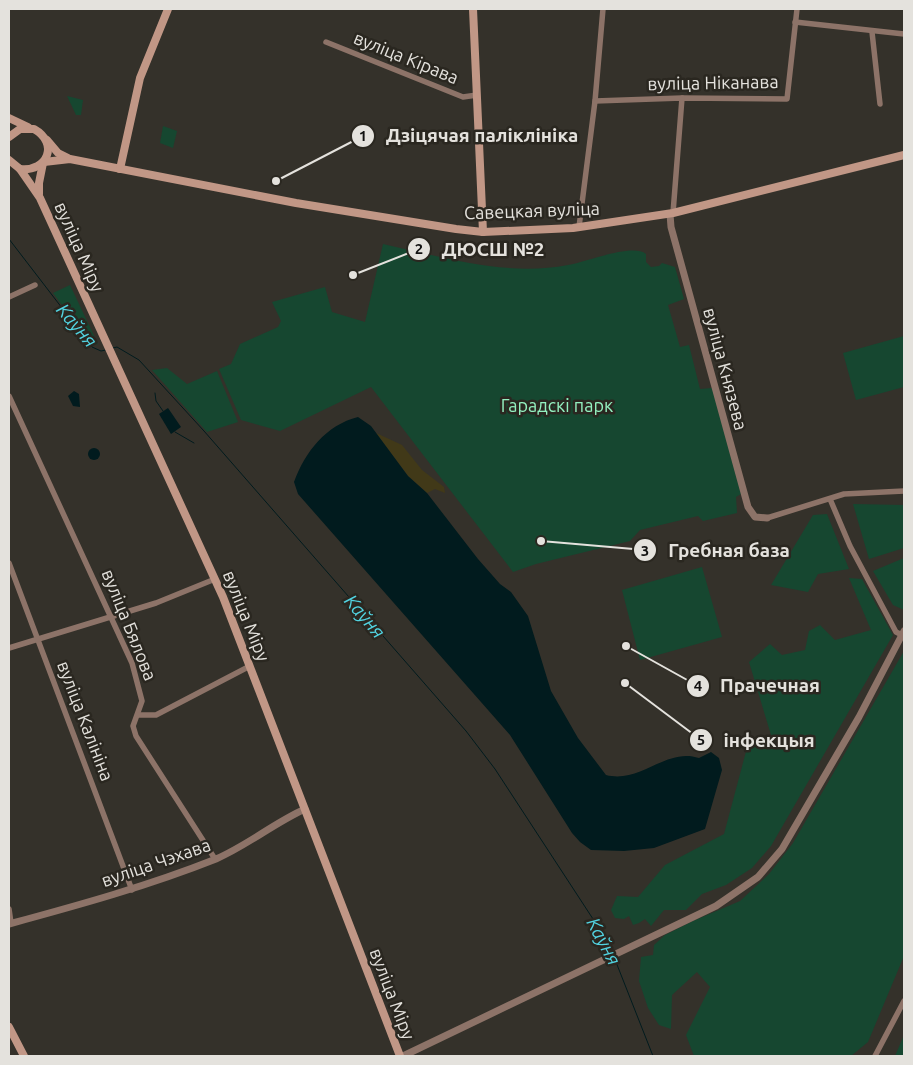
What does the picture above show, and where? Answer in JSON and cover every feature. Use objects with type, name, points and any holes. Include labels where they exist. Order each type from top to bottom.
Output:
[{"type":"main road","points":[[120,169],[140,78],[168,9]]},
{"type":"main road","points":[[473,9],[483,232]]},
{"type":"main road","name":"Савецкая вуліца","points":[[9,118],[39,132],[58,153],[70,159],[296,202],[456,230],[483,232],[579,227],[672,213],[904,155]]},
{"type":"main road","points":[[9,136],[20,129],[30,128]]},
{"type":"main road","name":"вуліца Міру","points":[[40,198],[39,183],[43,162],[48,149],[46,139]]},
{"type":"main road","name":"Савецкая вуліца","points":[[20,169],[33,169],[43,162],[70,159]]},
{"type":"main road","name":"вуліца Міру","points":[[9,160],[20,169],[40,198],[215,579],[401,1056]]},
{"type":"main road","points":[[9,1026],[24,1056]]},
{"type":"street","points":[[579,227],[595,101],[603,9]]},
{"type":"street","name":"вуліца Ніканава","points":[[595,101],[682,98],[787,99],[797,9]]},
{"type":"street","points":[[795,22],[872,32],[904,34]]},
{"type":"street","points":[[872,32],[880,104]]},
{"type":"street","name":"вуліца Кірава","points":[[326,42],[463,97],[477,95]]},
{"type":"street","points":[[672,213],[682,98]]},
{"type":"street","name":"вуліца Князева","points":[[672,213],[673,236],[748,508],[755,517],[767,518]]},
{"type":"street","points":[[9,297],[35,285]]},
{"type":"street","name":"вуліца Бялова","points":[[9,396],[112,616],[132,663],[141,691],[142,701],[133,726],[136,736],[215,859]]},
{"type":"street","points":[[9,412],[15,410]]},
{"type":"street","points":[[767,518],[844,494],[904,491]]},
{"type":"street","name":"вуліца Міру","points":[[401,1056],[716,906],[758,877],[776,859],[859,717],[903,633],[896,632],[850,546],[830,499]]},
{"type":"street","name":"вуліца Калініна","points":[[9,564],[132,890]]},
{"type":"street","points":[[9,648],[156,603],[215,579]]},
{"type":"street","points":[[138,715],[156,715],[250,666]]},
{"type":"street","name":"вуліца Чэхава","points":[[10,924],[132,890],[215,859],[244,846],[306,809]]},
{"type":"street","points":[[9,909],[10,924]]},
{"type":"street","points":[[875,1056],[904,1001]]},
{"type":"green space","points":[[67,96],[83,100],[81,115],[76,115]]},
{"type":"green space","points":[[163,126],[177,131],[173,148],[160,143]]},
{"type":"green space","name":"Гарадскі парк","points":[[383,244],[452,260],[521,269],[568,265],[609,254],[631,251],[639,251],[646,254],[646,262],[651,267],[659,266],[662,263],[675,267],[684,299],[668,305],[680,347],[689,345],[700,389],[712,388],[741,494],[736,497],[737,513],[703,521],[698,516],[640,530],[630,541],[536,564],[513,572],[371,387],[280,431],[241,420],[219,369],[231,364],[240,344],[278,327],[281,321],[272,302],[325,287],[332,312],[365,322]]},
{"type":"green space","points":[[70,285],[98,344],[92,346],[53,293]]},
{"type":"green space","points":[[904,336],[904,387],[856,400],[843,353]]},
{"type":"green space","points":[[167,368],[187,384],[217,371],[238,422],[207,432],[152,370]]},
{"type":"green space","points":[[853,504],[904,505],[904,548],[869,559]]},
{"type":"green space","points":[[827,514],[849,569],[818,574],[808,592],[771,585],[813,515]]},
{"type":"green space","points":[[904,558],[904,610],[893,605],[873,571]]},
{"type":"green space","points":[[702,567],[722,637],[640,660],[622,590]]},
{"type":"green space","points":[[849,578],[862,579],[893,635],[771,846],[752,868],[726,885],[702,894],[686,910],[664,910],[651,926],[645,919],[633,925],[629,916],[624,919],[615,918],[611,910],[617,896],[638,897],[665,865],[724,834],[748,744],[771,735],[749,662],[770,644],[782,655],[805,650],[809,631],[820,625],[835,640],[871,630]]},
{"type":"green space","points":[[904,651],[904,956],[868,1042],[851,1056],[694,1056],[686,1035],[710,987],[697,972],[672,995],[671,1029],[659,1025],[648,1008],[639,981],[641,957],[653,955],[654,945],[665,935],[740,901],[769,874],[793,843]]},
{"type":"green space","points":[[904,1035],[904,1056],[895,1056]]},
{"type":"sand","points":[[376,433],[402,445],[422,470],[444,487],[445,493],[435,489],[427,493],[408,476]]},
{"type":"water","points":[[74,391],[79,394],[80,407],[73,406],[68,396]]},
{"type":"water","points":[[168,408],[181,427],[171,434],[159,414]]},
{"type":"water","points":[[358,417],[371,426],[408,476],[427,493],[478,559],[500,584],[511,592],[528,616],[551,691],[578,738],[606,775],[631,775],[675,757],[699,758],[711,752],[719,758],[722,770],[705,829],[654,848],[624,851],[591,850],[572,833],[510,735],[298,494],[294,482],[304,460],[318,441],[336,426]]},
{"type":"water","points":[[92,448],[96,448],[100,454],[96,460],[92,460],[88,456],[88,452]]},
{"type":"waterway","name":"Каўня","points":[[9,239],[92,347],[101,351],[106,350]]},
{"type":"waterway","name":"Каўня","points":[[113,348],[117,347],[139,360],[204,431],[466,731],[495,769],[610,945],[613,953]]},
{"type":"waterway","points":[[155,393],[156,401],[163,411]]},
{"type":"waterway","points":[[175,432],[194,443]]},
{"type":"waterway","name":"Каўня","points":[[614,957],[653,1056]]},
{"type":"place","name":"Дзіцячая паліклініка","points":[[276,181]]},
{"type":"place","name":"ДЮСШ №2","points":[[353,275]]},
{"type":"place","name":"Гребная база","points":[[541,541]]},
{"type":"place","name":"Прачечная","points":[[626,646]]},
{"type":"place","name":"інфекцыя","points":[[625,683]]}]
